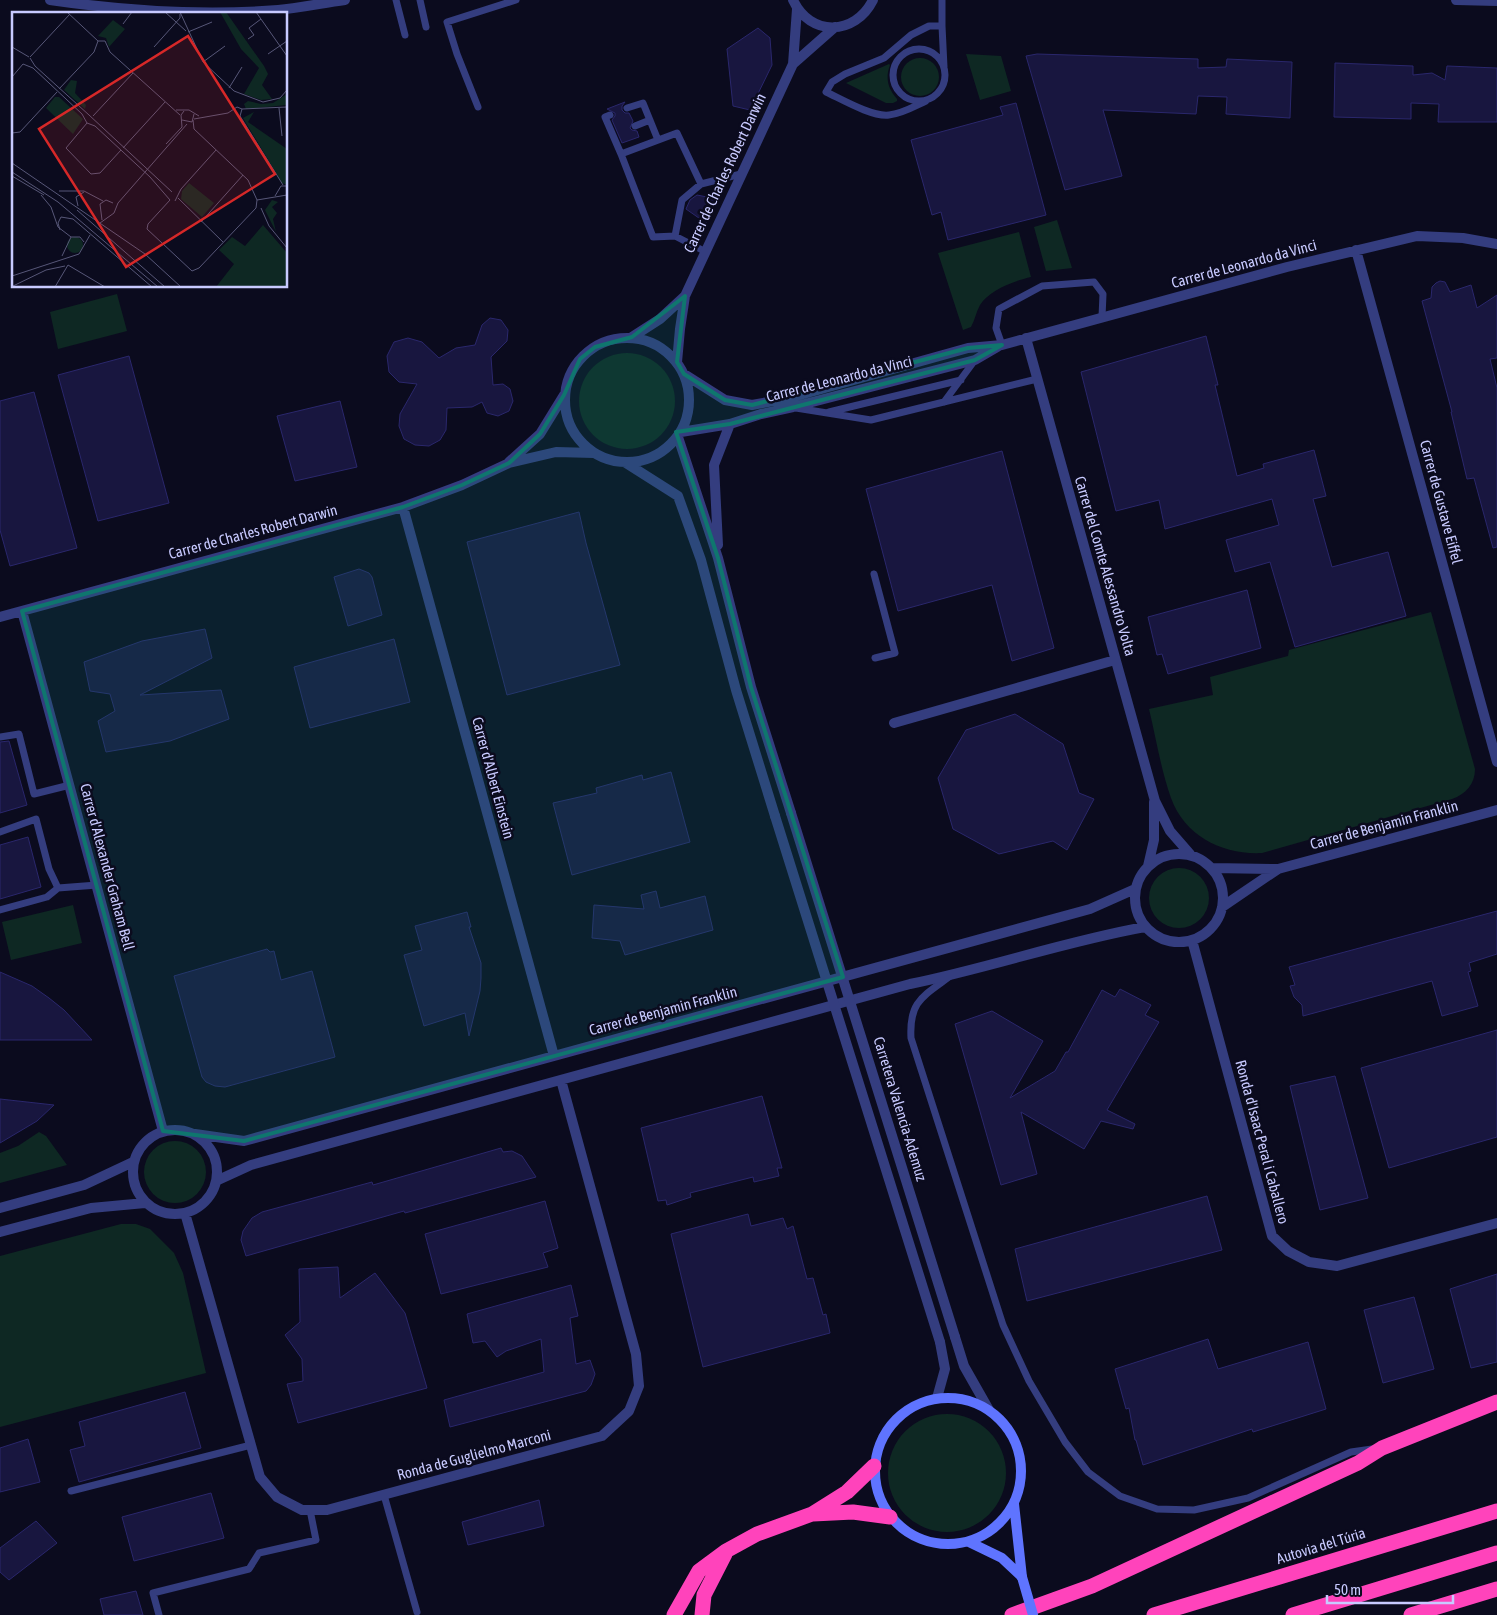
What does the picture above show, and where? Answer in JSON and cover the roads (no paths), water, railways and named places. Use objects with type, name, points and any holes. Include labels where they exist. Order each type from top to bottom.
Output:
[{"type":"highway","points":[[1012,1615],[1092,1586],[1358,1463],[1382,1448],[1497,1402]]},
{"type":"highway","points":[[674,1615],[699,1570],[726,1551],[757,1534],[812,1514],[847,1492],[874,1466]]},
{"type":"highway","name":"Autovia del Túria","points":[[1154,1615],[1497,1511]]},
{"type":"highway","points":[[812,1514],[853,1512],[890,1517]]},
{"type":"highway","points":[[702,1615],[704,1595],[726,1551]]},
{"type":"highway","points":[[1293,1615],[1497,1553]]},
{"type":"highway","points":[[1411,1615],[1497,1589]]},
{"type":"street","points":[[50,0],[103,7],[169,12],[345,0]]},
{"type":"street","points":[[795,4],[807,19],[820,26],[835,27],[848,25],[859,18],[868,9],[873,0]]},
{"type":"street","points":[[1456,0],[1497,1]]},
{"type":"street","name":"Carrer de Charles Robert Darwin","points":[[678,362],[685,296],[792,64],[795,4]]},
{"type":"street","name":"Carrer de Charles Robert Darwin","points":[[792,64],[835,27]]},
{"type":"street","name":"Carrer de Leonardo da Vinci","points":[[684,374],[725,400],[752,405],[789,398],[968,348],[1002,345],[1287,266],[1417,236],[1464,238],[1497,244]]},
{"type":"street","name":"Carrer de Gustave Eiffel","points":[[1356,250],[1497,762]]},
{"type":"street","name":"Carrer de Charles Robert Darwin","points":[[632,338],[660,319],[685,296]]},
{"type":"street","points":[[632,338],[650,342],[665,350],[678,362],[684,374],[689,393],[688,413],[679,434],[664,451],[646,460],[626,463],[609,460],[594,453],[581,442],[571,428],[566,412],[564,395],[569,376],[580,359],[595,347],[613,339],[632,338]]},
{"type":"street","name":"Carrer del Comte Alessandro Volta","points":[[1026,338],[1154,801],[1170,831],[1190,854]]},
{"type":"street","name":"Carrer de Leonardo da Vinci","points":[[679,434],[730,424],[761,414],[793,408],[975,360],[1002,345]]},
{"type":"street","name":"Carrer de Charles Robert Darwin","points":[[509,463],[540,434],[564,395]]},
{"type":"street","points":[[718,558],[714,465],[730,424]]},
{"type":"street","points":[[679,434],[718,558]]},
{"type":"street","name":"Carrer de Charles Robert Darwin","points":[[0,617],[403,507],[462,485],[509,463],[556,452],[594,453]]},
{"type":"street","name":"Carretera Valencia-Ademuz","points":[[626,463],[678,496],[701,560],[736,690],[940,1342],[945,1370],[937,1398]]},
{"type":"street","name":"Carrer d'Albert Einstein","points":[[403,507],[554,1056]]},
{"type":"street","name":"Carretera Valencia-Ademuz","points":[[718,558],[751,687],[964,1366],[990,1410]]},
{"type":"street","name":"Carrer d'Alexander Graham Bell","points":[[22,611],[163,1131]]},
{"type":"street","points":[[894,723],[1115,660]]},
{"type":"street","name":"Carrer del Comte Alessandro Volta","points":[[1148,866],[1154,840],[1154,801]]},
{"type":"street","name":"Carrer de Benjamin Franklin","points":[[1212,868],[1278,869],[1497,810]]},
{"type":"street","points":[[1175,853],[1190,854],[1212,868],[1223,893],[1222,907],[1212,927],[1203,935],[1192,940],[1180,942],[1167,941],[1145,927],[1138,916],[1134,902],[1135,889],[1140,877],[1148,866],[1160,857],[1175,853]]},
{"type":"street","name":"Carrer de Benjamin Franklin","points":[[1222,907],[1278,869]]},
{"type":"street","name":"Carrer de Benjamin Franklin","points":[[195,1134],[244,1141],[1090,909],[1135,889]]},
{"type":"street","points":[[216,1182],[251,1165],[910,984],[952,975],[1098,935],[1145,927]]},
{"type":"street","name":"Ronda d'Isaac Peral i Caballero","points":[[1192,940],[1272,1236],[1288,1251],[1309,1262],[1337,1266],[1497,1223]]},
{"type":"street","name":"Ronda de Guglielmo Marconi","points":[[185,1213],[260,1476],[277,1497],[302,1510],[327,1510],[602,1436],[629,1410],[639,1386],[636,1354],[561,1080]]},
{"type":"street","points":[[185,1130],[195,1134],[206,1143],[214,1154],[217,1168],[216,1182],[212,1192],[205,1202],[196,1209],[185,1213],[171,1214],[158,1211],[145,1203],[134,1185],[133,1162],[137,1152],[144,1142],[153,1135],[163,1131],[185,1130]]},
{"type":"street","points":[[0,1208],[84,1185],[133,1162]]},
{"type":"street","points":[[0,1232],[91,1208],[145,1203]]},
{"type":"street","points":[[937,1398],[955,1398],[973,1402],[990,1410],[1005,1424],[1016,1443],[1021,1463],[1021,1484],[1014,1504],[1003,1521],[988,1534],[969,1542],[948,1546],[926,1542],[906,1532],[890,1517],[880,1502],[875,1484],[874,1466],[880,1442],[894,1421],[914,1406],[937,1398]]},
{"type":"street","points":[[1014,1504],[1022,1577],[1033,1615]]},
{"type":"street","points":[[969,1542],[1002,1558],[1022,1577]]},
{"type":"lane","points":[[396,0],[405,35]]},
{"type":"lane","points":[[420,0],[426,27]]},
{"type":"lane","points":[[478,107],[457,54],[447,22],[516,0]]},
{"type":"lane","points":[[942,0],[944,66],[946,75],[940,91],[926,101],[888,116],[870,112],[826,92],[832,82],[845,74],[884,58],[910,35],[929,26],[942,26]]},
{"type":"lane","points":[[926,101],[909,100],[896,89],[893,81],[895,64],[907,51],[925,49],[940,59],[944,66]]},
{"type":"lane","points":[[627,108],[642,103],[658,140]]},
{"type":"lane","points":[[610,115],[605,117],[615,135],[653,237],[675,236],[706,252]]},
{"type":"lane","points":[[635,126],[650,120]]},
{"type":"lane","points":[[621,154],[677,133],[701,184]]},
{"type":"lane","points":[[675,236],[682,200],[701,184],[742,174]]},
{"type":"lane","points":[[1002,345],[996,328],[999,309],[1042,286],[1094,282],[1103,294],[1102,317]]},
{"type":"lane","points":[[944,402],[975,360]]},
{"type":"lane","points":[[793,408],[871,420],[1037,379]]},
{"type":"lane","points":[[826,413],[961,380]]},
{"type":"lane","points":[[874,574],[895,653],[875,658]]},
{"type":"lane","points":[[0,737],[19,734],[34,794],[70,785]]},
{"type":"lane","points":[[0,832],[36,819],[49,869],[58,888]]},
{"type":"lane","points":[[0,910],[47,897],[58,888],[96,885]]},
{"type":"lane","points":[[952,975],[921,998],[910,1020],[911,1038],[1003,1325],[1029,1381],[1065,1442],[1088,1472],[1120,1496],[1157,1509],[1194,1510],[1248,1498],[1351,1452],[1382,1448]]},
{"type":"lane","points":[[71,1490],[251,1445]]},
{"type":"lane","points":[[384,1495],[418,1612]]},
{"type":"lane","points":[[159,1615],[153,1593],[250,1569],[259,1553],[316,1540],[310,1510]]}]
